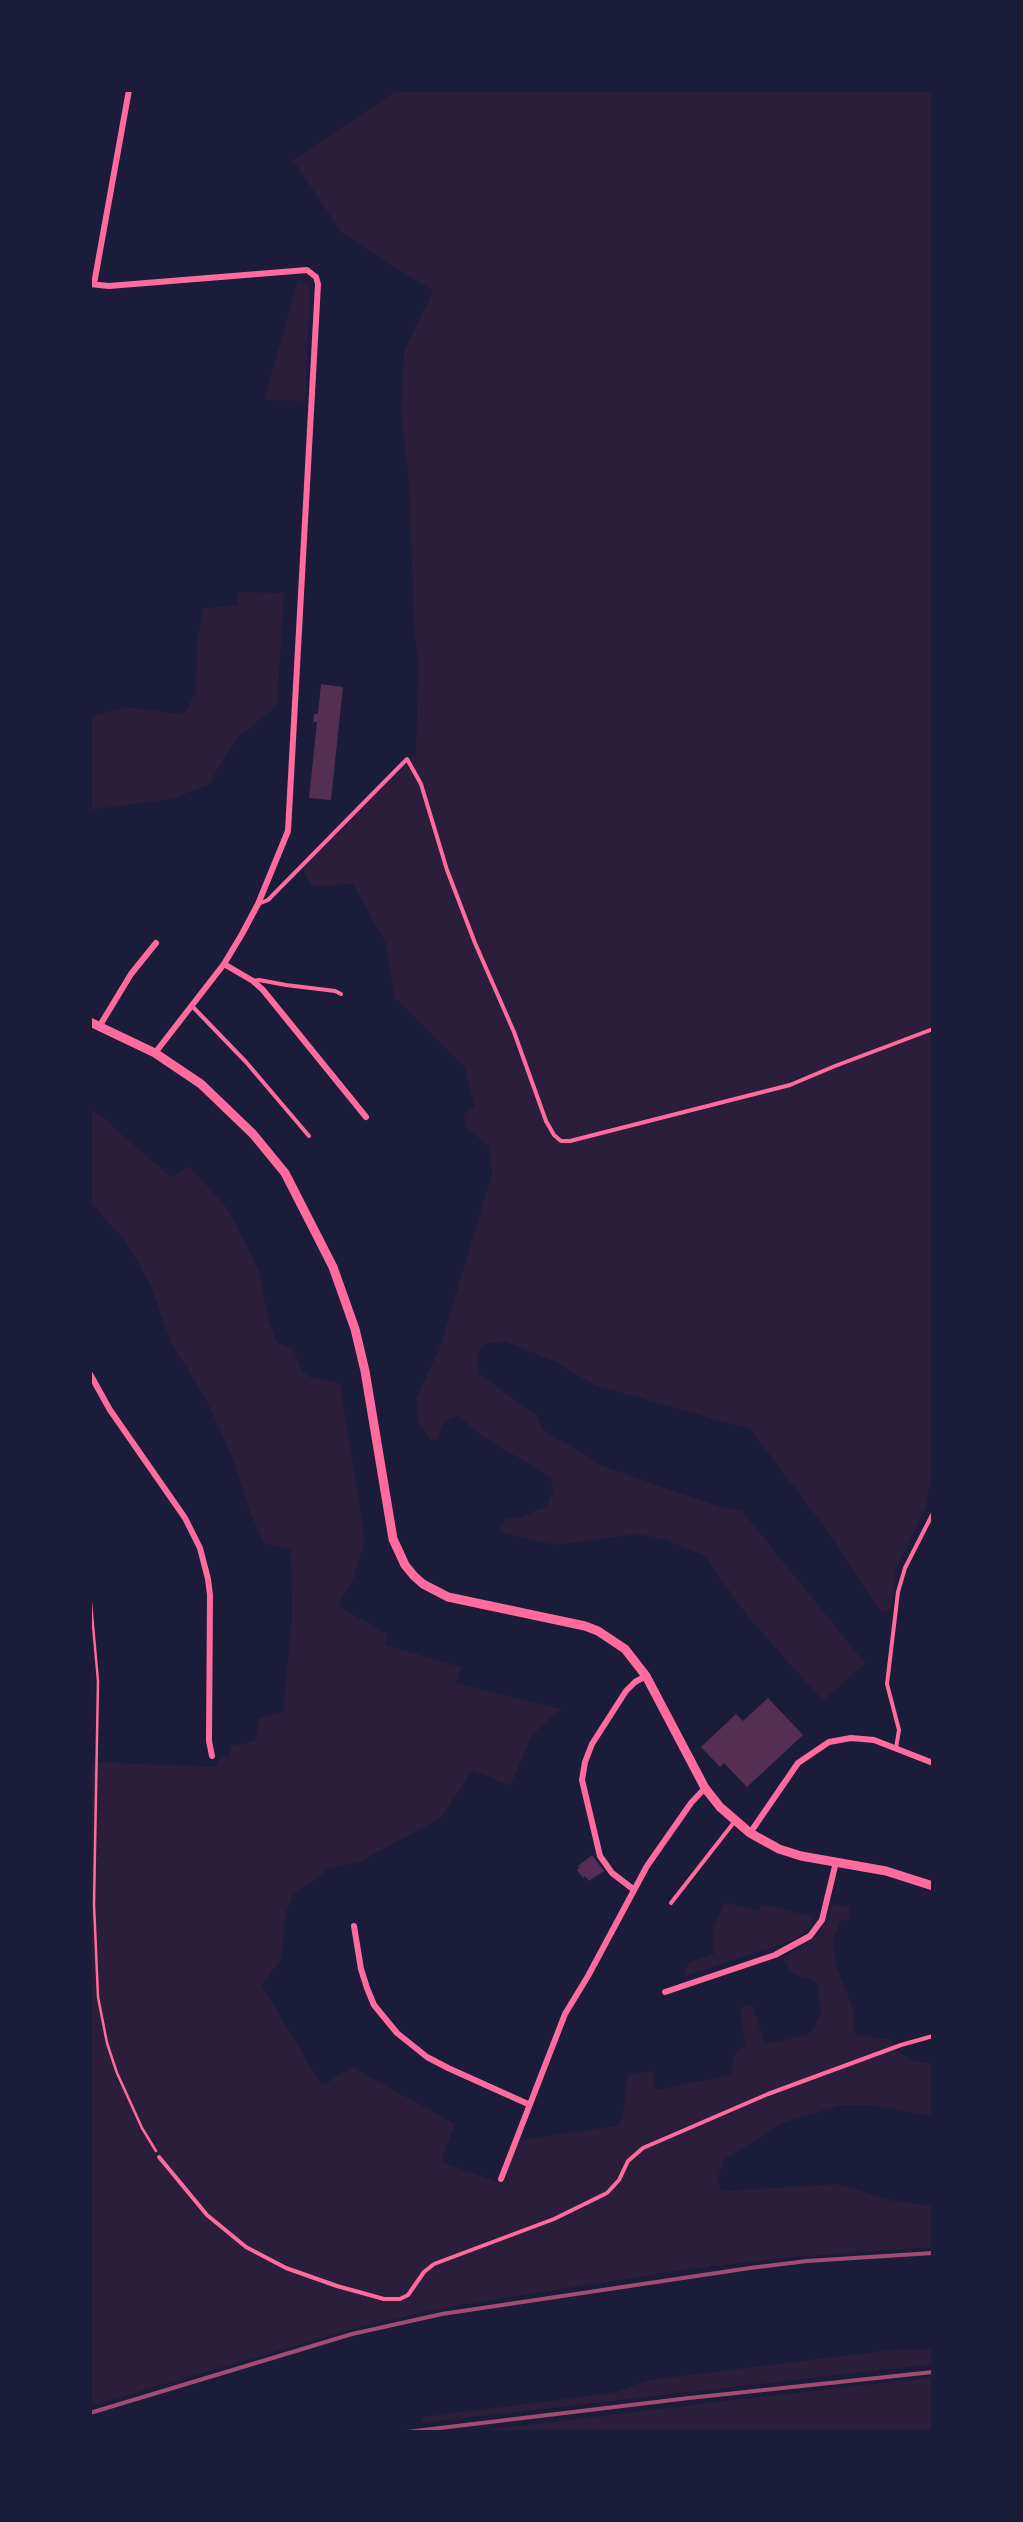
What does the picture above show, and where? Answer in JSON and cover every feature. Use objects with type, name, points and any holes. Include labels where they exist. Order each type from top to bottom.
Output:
[{"type":"main road","points":[[94,1024],[155,1054],[201,1084],[253,1134],[286,1173],[333,1267],[355,1329],[386,1511],[405,1566],[423,1584],[448,1597],[570,1622],[598,1631],[624,1649],[646,1676],[704,1788],[750,1834],[801,1856],[886,1871],[933,1886]]},
{"type":"street","points":[[129,90],[92,284],[110,286],[310,271],[318,284],[290,818],[284,844],[258,904],[224,964],[155,1054]]},
{"type":"street","points":[[94,1024],[156,944]]},
{"type":"street","points":[[224,964],[253,981],[366,1116]]},
{"type":"street","points":[[90,1374],[110,1410],[185,1518],[200,1548],[210,1595],[212,1756]]},
{"type":"street","points":[[633,1889],[612,1873],[600,1856],[582,1780],[592,1744],[626,1691],[646,1676]]},
{"type":"street","points":[[750,1834],[798,1763],[829,1742],[851,1738],[874,1740],[933,1763]]},
{"type":"street","points":[[501,2178],[564,2014],[633,1889],[704,1788]]},
{"type":"street","points":[[665,1992],[775,1955],[810,1936],[822,1920],[836,1862]]},
{"type":"street","points":[[354,1926],[367,1988],[374,2004],[398,2033],[448,2068],[528,2104]]},
{"type":"lane","points":[[258,904],[268,900],[407,759],[421,784],[447,870],[546,1120],[561,1141],[790,1085],[933,1029]]},
{"type":"lane","points":[[253,981],[341,994]]},
{"type":"lane","points":[[192,1006],[309,1136]]},
{"type":"lane","points":[[896,1748],[899,1730],[887,1684],[898,1592],[933,1514]]},
{"type":"lane","points":[[671,1903],[735,1822]]},
{"type":"lane","points":[[159,2157],[206,2216],[246,2247],[286,2268],[359,2293],[393,2300],[408,2295],[434,2264],[554,2219],[608,2194],[620,2180],[628,2161],[643,2148],[768,2094],[933,2036]]},
{"type":"path","points":[[90,1592],[98,1681],[94,1904],[98,1997],[117,2073],[159,2157]]},
{"type":"shaded area","points":[[398,90],[933,90],[933,1467],[926,1507],[896,1568],[891,1610],[884,1612],[877,1607],[834,1540],[750,1429],[594,1385],[556,1362],[506,1342],[486,1343],[478,1354],[478,1373],[537,1416],[542,1429],[602,1466],[742,1511],[865,1663],[823,1701],[747,1616],[705,1556],[666,1540],[638,1534],[555,1545],[504,1533],[500,1530],[506,1519],[545,1507],[553,1492],[551,1477],[482,1436],[458,1416],[444,1421],[438,1439],[431,1439],[419,1425],[416,1399],[440,1347],[492,1174],[489,1146],[465,1127],[464,1114],[474,1106],[465,1068],[395,998],[386,944],[353,884],[312,886],[302,869],[416,754],[418,663],[409,483],[401,412],[404,351],[433,291],[342,233],[293,160]]},
{"type":"shaded area","points":[[298,280],[309,285],[310,291],[305,401],[264,400]]},
{"type":"shaded area","points":[[238,592],[284,593],[277,706],[237,738],[208,785],[171,799],[90,810],[90,717],[128,707],[185,712],[196,692],[197,641],[204,608],[238,605]]},
{"type":"shaded area","points":[[90,1107],[171,1177],[189,1166],[227,1208],[250,1252],[277,1343],[293,1349],[302,1372],[340,1383],[365,1541],[354,1577],[338,1606],[388,1634],[385,1645],[461,1667],[456,1683],[561,1709],[532,1735],[510,1786],[473,1770],[441,1818],[357,1863],[330,1868],[294,1894],[286,1912],[281,1959],[262,1986],[322,2086],[352,2067],[455,2124],[441,2162],[502,2183],[518,2141],[619,2125],[627,2075],[653,2071],[655,2090],[731,2075],[734,2056],[745,2045],[740,2007],[752,2005],[765,2044],[807,2035],[821,2012],[818,1987],[813,1980],[793,1974],[783,1959],[819,1934],[832,1904],[850,1907],[849,1919],[841,1920],[833,1941],[836,1966],[853,2008],[853,2031],[858,2037],[891,2039],[895,2050],[913,2061],[933,2063],[933,2116],[870,2105],[841,2105],[782,2123],[724,2160],[717,2180],[722,2191],[838,2184],[894,2201],[933,2206],[933,2247],[682,2270],[441,2308],[351,2329],[90,2406],[90,1643],[92,1762],[217,1767],[219,1759],[230,1756],[230,1745],[257,1739],[258,1718],[283,1712],[292,1618],[291,1550],[264,1543],[233,1459],[205,1397],[172,1345],[150,1284],[125,1240],[90,1202]]},
{"type":"shaded area","points":[[725,1902],[757,1911],[763,1904],[814,1917],[810,1927],[795,1939],[686,1976],[684,1970],[690,1962],[714,1954],[712,1931]]},
{"type":"shaded area","points":[[891,2350],[933,2350],[933,2364],[422,2423],[421,2417],[612,2393],[649,2380]]},
{"type":"shaded area","points":[[933,2377],[933,2432],[469,2432],[691,2405]]},
{"type":"building","points":[[321,684],[343,687],[331,800],[309,798],[317,722],[313,722],[314,714],[318,714]]},
{"type":"building","points":[[768,1698],[803,1735],[747,1787],[724,1763],[720,1767],[701,1747],[736,1714],[743,1721]]},
{"type":"building","points":[[592,1855],[604,1871],[589,1881],[577,1870]]},
{"type":"railway","points":[[90,2413],[352,2334],[442,2314],[750,2268],[933,2253]]},
{"type":"railway","points":[[407,2432],[933,2372]]}]
